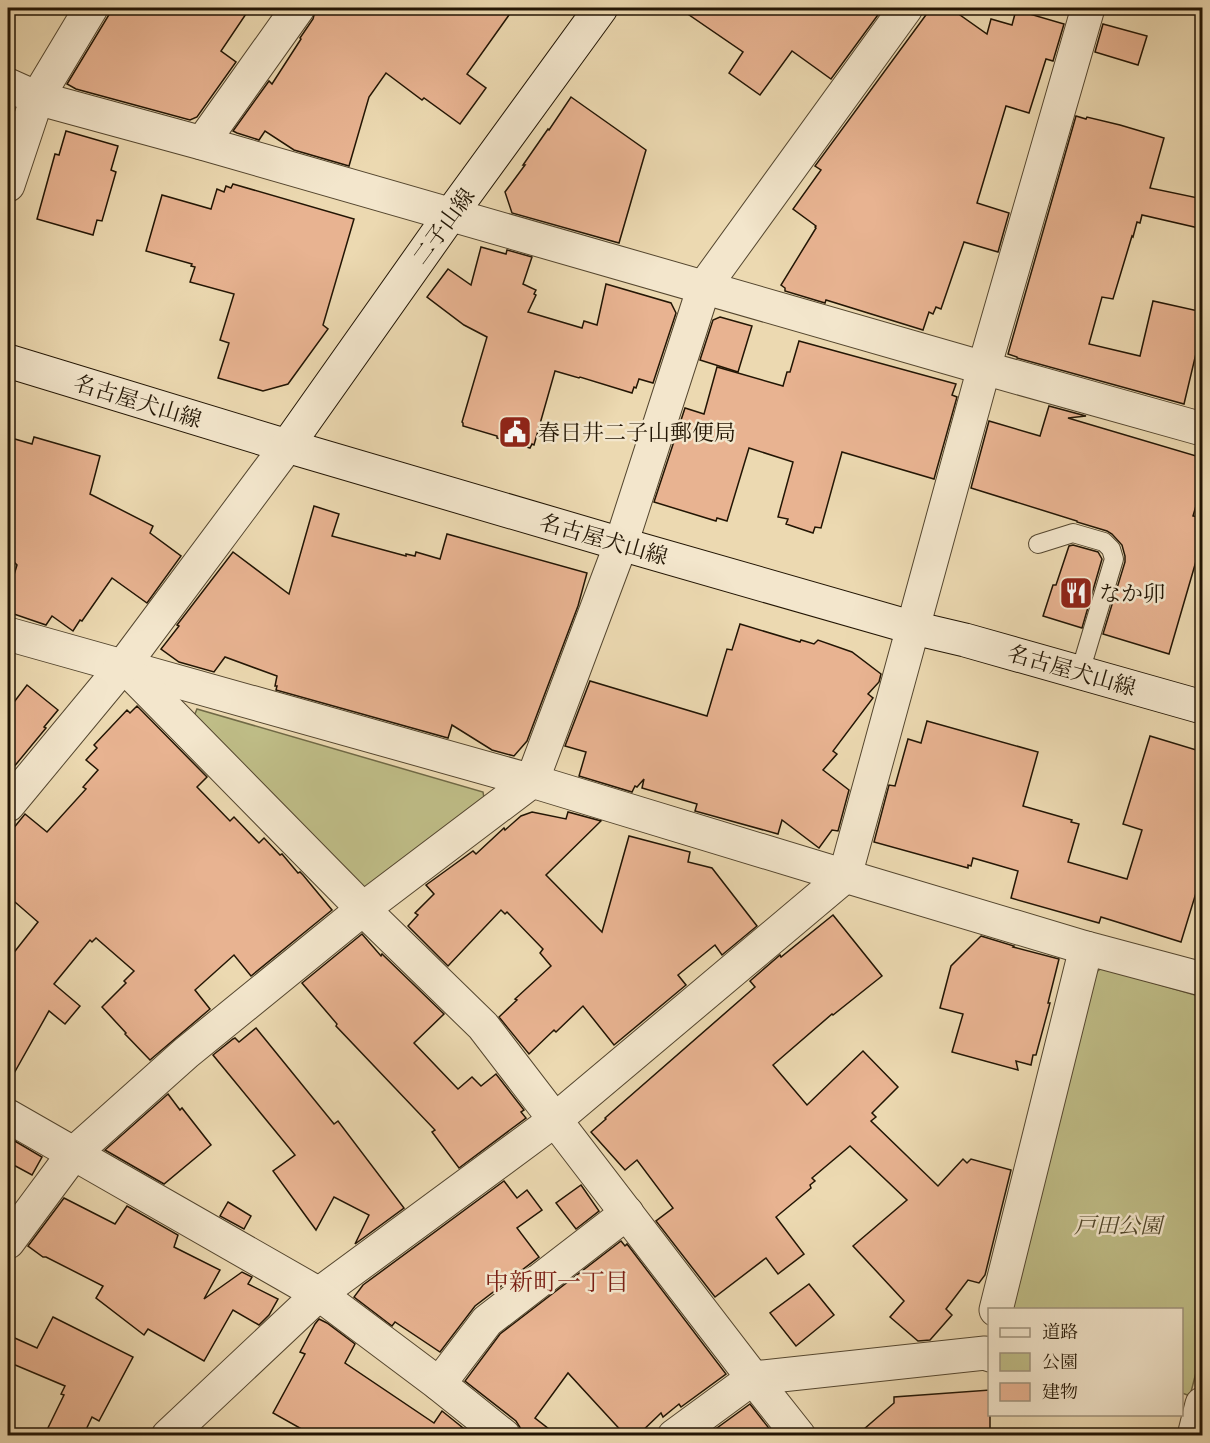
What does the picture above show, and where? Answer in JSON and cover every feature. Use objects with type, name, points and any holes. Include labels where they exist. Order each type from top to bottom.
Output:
[{"type":"street","points":[[8,185],[37,98],[92,8]]},
{"type":"street","points":[[202,143],[298,8]]},
{"type":"street","name":"二子山線","points":[[8,805],[123,666],[287,446],[451,214],[601,8]]},
{"type":"street","points":[[8,1242],[74,1153],[186,1053],[363,909],[532,781],[621,544],[704,287],[906,8]]},
{"type":"street","points":[[168,1436],[319,1294],[555,1120],[845,876],[984,368],[1088,8]]},
{"type":"street","points":[[8,85],[37,98],[1203,429]]},
{"type":"street","name":"名古屋犬山線","points":[[8,361],[621,544],[914,628],[965,640],[1203,707]]},
{"type":"street","points":[[8,634],[532,781],[1086,948],[1203,979]]},
{"type":"street","points":[[123,666],[363,909],[483,1026],[799,1436]]},
{"type":"street","points":[[996,1308],[1086,948]]},
{"type":"street","points":[[8,1116],[319,1294],[504,1436]]},
{"type":"street","points":[[439,1384],[487,1322],[627,1213]]},
{"type":"street","points":[[674,1436],[753,1378],[988,1348]]},
{"type":"lane","points":[[1038,544],[1073,533],[1104,542],[1112,549],[1114,559],[1080,672]]},
{"type":"green space","points":[[197,709],[483,792],[485,804],[372,888],[359,886],[192,721]]},
{"type":"green space","name":"戸田公園","points":[[1102,968],[1202,997],[1202,1349],[1190,1396],[1183,1393],[1183,1308],[1009,1308],[1092,975]]},
{"type":"building","points":[[113,8],[250,8],[221,51],[236,62],[197,117],[190,120],[76,89],[67,84]]},
{"type":"building","points":[[316,8],[514,8],[467,74],[486,88],[460,124],[424,98],[422,100],[386,73],[369,97],[349,166],[294,150],[265,131],[259,140],[233,131],[269,81],[272,84],[313,19]]},
{"type":"building","points":[[679,8],[883,8],[831,79],[792,51],[760,95],[729,73],[743,52]]},
{"type":"building","points":[[931,8],[950,8],[987,34],[991,19],[1012,25],[1016,10],[1064,24],[1053,61],[1046,59],[1029,113],[1006,106],[977,203],[1009,213],[998,252],[964,242],[941,309],[936,307],[933,314],[929,312],[923,330],[826,300],[825,303],[785,291],[781,285],[816,228],[793,209],[821,170],[815,166]]},
{"type":"building","points":[[1103,24],[1147,36],[1138,65],[1095,52]]},
{"type":"building","points":[[571,97],[646,150],[619,243],[512,213],[505,192]]},
{"type":"building","points":[[1076,116],[1120,125],[1164,138],[1150,188],[1203,199],[1203,229],[1142,215],[1132,236],[1113,299],[1102,297],[1089,344],[1140,356],[1153,301],[1203,312],[1203,324],[1184,404],[1008,354]]},
{"type":"building","points":[[66,131],[118,146],[111,170],[116,172],[102,221],[97,220],[93,235],[37,219],[55,154],[59,155]]},
{"type":"building","points":[[233,184],[354,219],[323,325],[328,329],[288,384],[263,391],[218,378],[229,343],[220,340],[234,294],[190,282],[195,267],[191,266],[192,264],[146,251],[162,195],[211,209],[217,189],[224,192],[226,186],[231,188]]},
{"type":"building","points":[[481,247],[506,254],[507,250],[532,257],[523,284],[536,290],[528,312],[582,328],[584,321],[597,325],[606,284],[671,303],[676,313],[653,383],[639,379],[632,393],[555,371],[534,445],[532,444],[530,448],[463,426],[462,422],[487,337],[464,325],[427,297],[448,269],[471,285]]},
{"type":"building","points":[[720,317],[752,326],[738,372],[700,360],[713,320]]},
{"type":"building","points":[[799,341],[956,384],[952,395],[957,397],[934,479],[842,452],[821,528],[815,527],[813,533],[786,524],[788,519],[778,517],[793,462],[749,448],[727,521],[717,518],[716,521],[654,502],[685,408],[704,414],[717,367],[783,386],[787,372],[790,372]]},
{"type":"building","points":[[1049,406],[1086,416],[1068,418],[1203,458],[1203,482],[1193,516],[1203,518],[1203,552],[1199,551],[1169,654],[1103,634],[1125,562],[1122,545],[1112,534],[971,488],[989,421],[1040,436]]},
{"type":"building","points":[[8,437],[32,444],[34,437],[100,456],[90,494],[153,526],[150,533],[181,556],[147,603],[112,578],[73,631],[52,616],[46,625],[8,612],[8,595],[17,565],[8,556]]},
{"type":"building","points":[[314,506],[339,514],[332,536],[406,556],[406,554],[415,556],[416,552],[440,559],[447,534],[587,573],[578,606],[527,741],[514,756],[492,750],[452,725],[448,738],[276,690],[277,676],[225,657],[214,672],[179,662],[161,649],[233,552],[289,594]]},
{"type":"building","points":[[1069,546],[1098,552],[1102,559],[1082,628],[1043,616]]},
{"type":"building","points":[[740,624],[800,642],[801,640],[814,644],[818,640],[852,652],[881,674],[879,682],[868,694],[873,698],[833,751],[837,754],[823,770],[849,790],[838,831],[832,830],[819,848],[782,820],[778,834],[695,811],[697,804],[642,788],[644,779],[637,787],[635,786],[632,792],[579,776],[586,752],[565,746],[590,681],[707,716],[727,649],[732,650]]},
{"type":"building","points":[[27,685],[58,710],[8,774],[8,710]]},
{"type":"building","points":[[137,706],[207,777],[197,787],[230,821],[234,817],[259,843],[264,838],[280,855],[282,854],[332,910],[251,976],[234,955],[195,990],[210,1009],[150,1060],[102,1007],[126,983],[124,981],[134,971],[96,938],[92,942],[90,940],[54,984],[80,1006],[65,1024],[49,1011],[8,1084],[8,960],[38,922],[8,896],[8,835],[25,814],[47,832],[86,789],[83,787],[98,770],[86,760],[97,748],[94,745],[127,710],[130,713]]},
{"type":"building","points":[[927,721],[1038,752],[1023,806],[1079,824],[1068,862],[1127,879],[1142,830],[1123,824],[1150,736],[1203,752],[1203,870],[1181,942],[1101,917],[1099,923],[1011,898],[1018,871],[973,858],[968,868],[874,842],[889,785],[895,786],[908,739],[921,743]]},
{"type":"building","points":[[532,812],[566,819],[568,812],[601,821],[546,875],[602,932],[629,836],[690,852],[688,862],[712,868],[757,926],[722,955],[715,945],[678,975],[686,985],[614,1045],[583,1006],[529,1054],[499,1017],[551,966],[540,953],[543,949],[507,912],[505,914],[501,910],[448,966],[408,926],[418,915],[415,913],[434,894],[426,885],[473,851],[476,854],[521,816]]},
{"type":"building","points":[[833,915],[882,976],[832,1014],[773,1065],[807,1105],[863,1051],[898,1087],[872,1113],[876,1117],[871,1121],[938,1186],[963,1159],[967,1163],[971,1159],[1011,1170],[985,1275],[979,1283],[968,1280],[946,1309],[952,1315],[930,1340],[918,1341],[890,1317],[904,1301],[853,1246],[907,1200],[850,1146],[812,1178],[815,1181],[810,1185],[811,1188],[776,1217],[804,1254],[778,1274],[766,1258],[715,1297],[656,1221],[673,1208],[637,1160],[625,1170],[591,1132],[755,987],[750,981]]},
{"type":"building","points":[[362,934],[381,956],[382,954],[444,1014],[414,1043],[458,1089],[472,1077],[481,1086],[496,1074],[524,1110],[521,1112],[526,1118],[459,1168],[432,1132],[435,1130],[336,1026],[337,1024],[302,983]]},
{"type":"building","points":[[981,936],[1059,959],[1036,1055],[1033,1055],[1031,1065],[1016,1061],[1018,1070],[952,1052],[963,1014],[940,1008],[951,966]]},
{"type":"building","points":[[256,1028],[334,1124],[338,1121],[404,1208],[355,1244],[369,1215],[334,1197],[316,1230],[273,1171],[295,1155],[213,1055],[233,1039],[239,1042]]},
{"type":"building","points":[[168,1094],[211,1145],[164,1184],[105,1150]]},
{"type":"building","points":[[8,1137],[42,1157],[32,1175],[8,1162]]},
{"type":"building","points":[[504,1181],[517,1198],[527,1190],[542,1210],[517,1228],[539,1257],[475,1306],[440,1352],[395,1322],[392,1326],[354,1297],[363,1285]]},
{"type":"building","points":[[581,1185],[599,1211],[576,1229],[556,1203]]},
{"type":"building","points":[[64,1198],[115,1224],[127,1206],[178,1235],[174,1247],[220,1270],[204,1299],[242,1272],[252,1277],[248,1284],[278,1299],[269,1315],[259,1325],[233,1310],[204,1361],[148,1329],[144,1335],[96,1298],[103,1286],[43,1257],[28,1246]]},
{"type":"building","points":[[228,1202],[251,1216],[244,1229],[220,1216]]},
{"type":"building","points":[[621,1241],[625,1246],[627,1244],[726,1374],[681,1407],[679,1404],[663,1417],[661,1413],[637,1436],[626,1436],[568,1373],[535,1418],[558,1436],[522,1436],[516,1421],[465,1381],[500,1334]]},
{"type":"building","points":[[809,1284],[834,1315],[796,1346],[770,1313]]},
{"type":"building","points":[[53,1317],[133,1357],[99,1421],[92,1417],[83,1436],[44,1436],[64,1395],[61,1394],[65,1386],[8,1362],[8,1335],[37,1348]]},
{"type":"building","points":[[319,1319],[355,1344],[345,1363],[434,1423],[442,1411],[473,1436],[314,1436],[273,1413],[305,1354],[300,1352]]},
{"type":"building","points":[[988,1390],[990,1436],[856,1436],[894,1403],[894,1397]]},
{"type":"building","points":[[750,1404],[775,1436],[706,1436]]},
{"type":"place","name":"春日井二子山郵便局","points":[[515,432]]},
{"type":"place","name":"なか卯","points":[[1076,593]]},
{"type":"district","name":"中新町一丁目","points":[[557,1282]]}]
